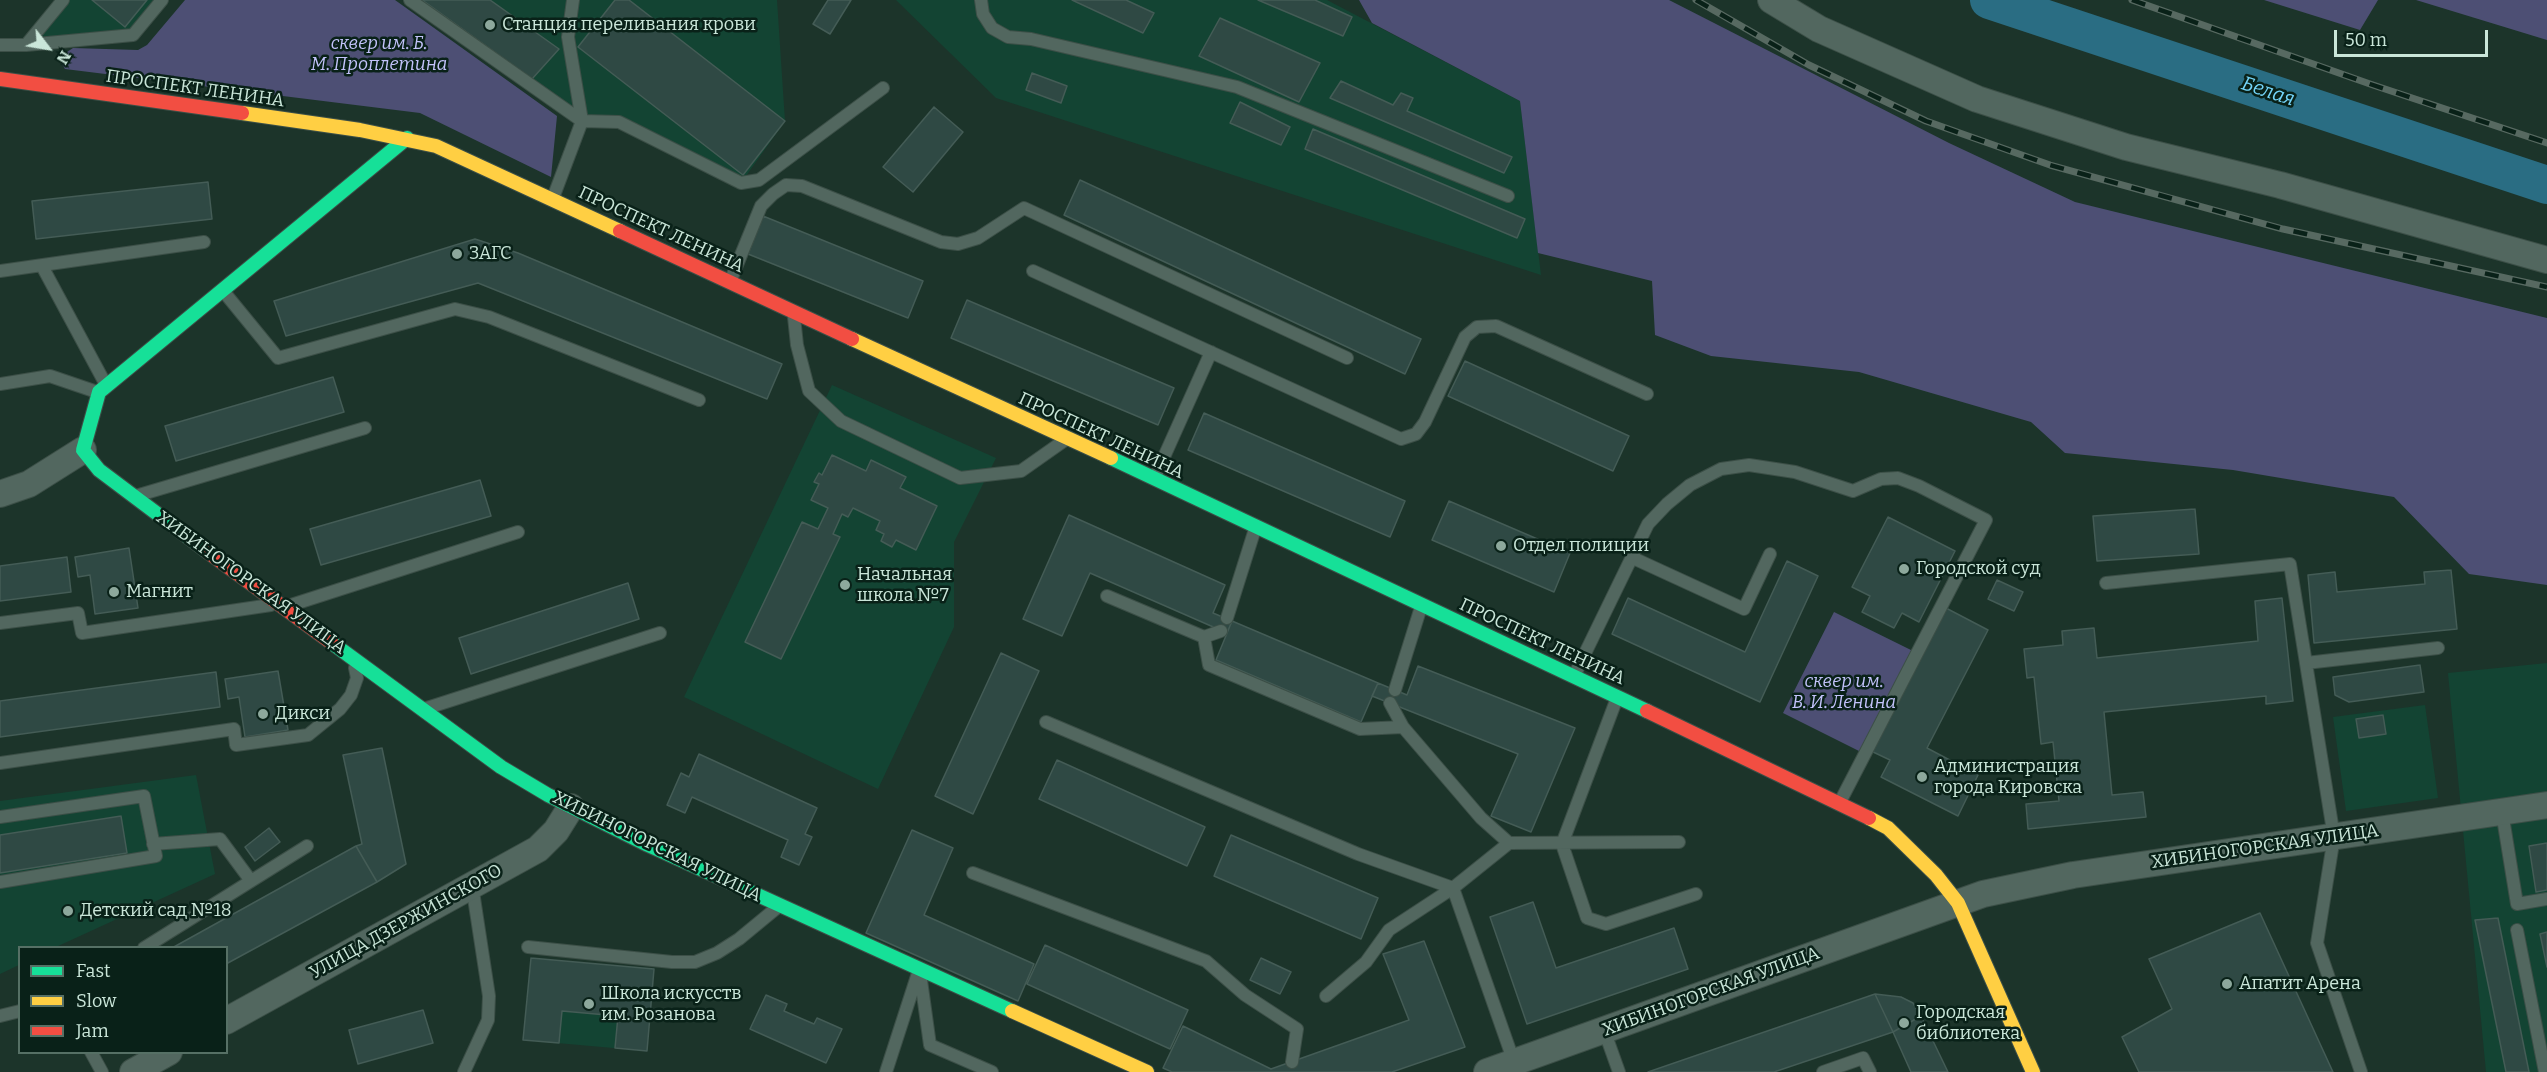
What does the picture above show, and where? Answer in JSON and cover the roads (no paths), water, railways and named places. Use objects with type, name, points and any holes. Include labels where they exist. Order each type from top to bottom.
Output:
[{"type":"main road","name":"ПРОСПЕКТ ЛЕНИНА","points":[[0,80],[406,138],[436,146],[1066,440],[1155,479],[1840,802],[1888,828],[1936,874],[1946,907],[2033,1072]]},
{"type":"main road","points":[[82,450],[102,389],[406,138]]},
{"type":"main road","name":"ХИБИНОГОРСКАЯ УЛИЦА","points":[[82,450],[99,470],[133,497],[501,767],[571,807],[780,905],[1148,1072]]},
{"type":"street","points":[[1771,0],[1819,30],[1977,99],[2126,147],[2280,185],[2547,260]]},
{"type":"street","points":[[0,494],[29,484],[82,450]]},
{"type":"street","name":"ХИБИНОГОРСКАЯ УЛИЦА","points":[[1487,1072],[1983,894],[2073,875],[2547,805]]},
{"type":"street","name":"УЛИЦА ДЗЕРЖИНСКОГО","points":[[228,1020],[538,849],[556,831],[571,807]]},
{"type":"street","points":[[133,1072],[167,1054]]},
{"type":"lane","points":[[26,45],[63,0]]},
{"type":"lane","points":[[0,45],[26,45],[134,35],[162,0]]},
{"type":"lane","points":[[410,0],[582,122],[619,122],[741,183],[759,180],[883,88]]},
{"type":"lane","points":[[552,199],[582,122],[568,37],[573,0]]},
{"type":"lane","points":[[981,0],[983,14],[992,28],[1008,37],[1030,39],[1237,87],[1508,196]]},
{"type":"lane","points":[[730,283],[761,206],[786,185],[802,186],[941,242],[957,244],[978,238],[1024,208],[1347,358]]},
{"type":"lane","points":[[0,271],[204,242]]},
{"type":"lane","points":[[42,266],[102,389]]},
{"type":"lane","points":[[1033,271],[1401,439],[1416,434],[1425,422],[1465,337],[1477,327],[1496,326],[1647,394]]},
{"type":"lane","points":[[223,290],[278,358],[456,309],[489,317],[699,400]]},
{"type":"lane","points":[[794,313],[797,345],[809,391],[841,421],[960,478],[1021,471],[1066,440]]},
{"type":"lane","points":[[1155,479],[1211,352]]},
{"type":"lane","points":[[0,384],[50,376],[102,389]]},
{"type":"lane","points":[[133,497],[365,428]]},
{"type":"lane","points":[[1574,677],[1648,524],[1666,504],[1690,485],[1721,469],[1749,465],[1795,472],[1853,491],[1881,479],[1898,478],[1919,486],[1986,520],[1840,802]]},
{"type":"lane","points":[[1227,618],[1256,528]]},
{"type":"lane","points":[[0,623],[78,613],[82,633],[280,606],[518,532]]},
{"type":"lane","points":[[1633,558],[1744,609],[1770,554]]},
{"type":"lane","points":[[2106,583],[2290,564],[2334,837],[2317,943],[2361,1072]]},
{"type":"lane","points":[[1107,596],[1204,637],[1221,631]]},
{"type":"lane","points":[[1395,690],[1422,606]]},
{"type":"lane","points":[[422,709],[660,633]]},
{"type":"lane","points":[[1204,637],[1209,665],[1360,729],[1403,728]]},
{"type":"lane","points":[[2306,663],[2438,648]]},
{"type":"lane","points":[[0,763],[234,729],[236,745],[308,735],[340,709],[351,695],[357,678],[352,658]]},
{"type":"lane","points":[[1617,697],[1562,844],[1587,918],[1606,924],[1696,894]]},
{"type":"lane","points":[[1390,703],[1403,728],[1481,818],[1509,843]]},
{"type":"lane","points":[[1046,722],[1358,854],[1453,888]]},
{"type":"lane","points":[[0,817],[144,796],[156,856],[0,882]]},
{"type":"lane","points":[[2502,812],[2517,904],[2547,899]]},
{"type":"lane","points":[[153,844],[220,839],[251,881]]},
{"type":"lane","points":[[1326,996],[1366,962],[1389,930],[1453,888],[1509,843],[1679,842]]},
{"type":"lane","points":[[147,946],[307,846]]},
{"type":"lane","points":[[973,873],[1206,961],[1245,995],[1297,1029],[1292,1062]]},
{"type":"lane","points":[[464,1072],[488,1020],[489,996],[472,885]]},
{"type":"lane","points":[[1453,888],[1514,1062]]},
{"type":"lane","points":[[528,947],[672,962],[695,962],[739,939],[780,905]]},
{"type":"lane","points":[[2517,930],[2545,1072]]},
{"type":"lane","points":[[886,1072],[920,969]]},
{"type":"lane","points":[[920,969],[930,1045],[993,1072]]},
{"type":"lane","points":[[0,1016],[18,1012]]},
{"type":"lane","points":[[1605,1030],[1619,1072]]},
{"type":"lane","points":[[92,1054],[102,1072]]},
{"type":"lane","points":[[1823,1072],[1863,1058],[1870,1072]]},
{"type":"waterway","name":"Белая","points":[[1989,0],[2547,185]]},
{"type":"railway","points":[[1696,0],[1809,65],[1926,121],[2050,165],[2283,229],[2547,287]]},
{"type":"railway","points":[[2132,0],[2370,84],[2547,143]]},
{"type":"place","name":"Станция переливания крови","points":[[490,25]]},
{"type":"place","name":"ЗАГС","points":[[457,254]]},
{"type":"place","name":"Отдел полиции","points":[[1501,546]]},
{"type":"place","name":"Городской суд","points":[[1904,569]]},
{"type":"place","name":"Начальная школа №7","points":[[845,585]]},
{"type":"place","name":"Магнит","points":[[114,592]]},
{"type":"place","name":"Дикси","points":[[263,714]]},
{"type":"place","name":"Администрация города Кировска","points":[[1922,777]]},
{"type":"place","name":"Детский сад №18","points":[[68,911]]},
{"type":"place","name":"Апатит Арена","points":[[2227,984]]},
{"type":"place","name":"Школа искусств им. Розанова","points":[[589,1004]]},
{"type":"place","name":"Городская библиотека","points":[[1904,1023]]},
{"type":"park label","name":"сквер им. Б. М. Проплетина","points":[[379,54]]},
{"type":"park label","name":"сквер им. В. И. Ленина","points":[[1844,692]]}]
